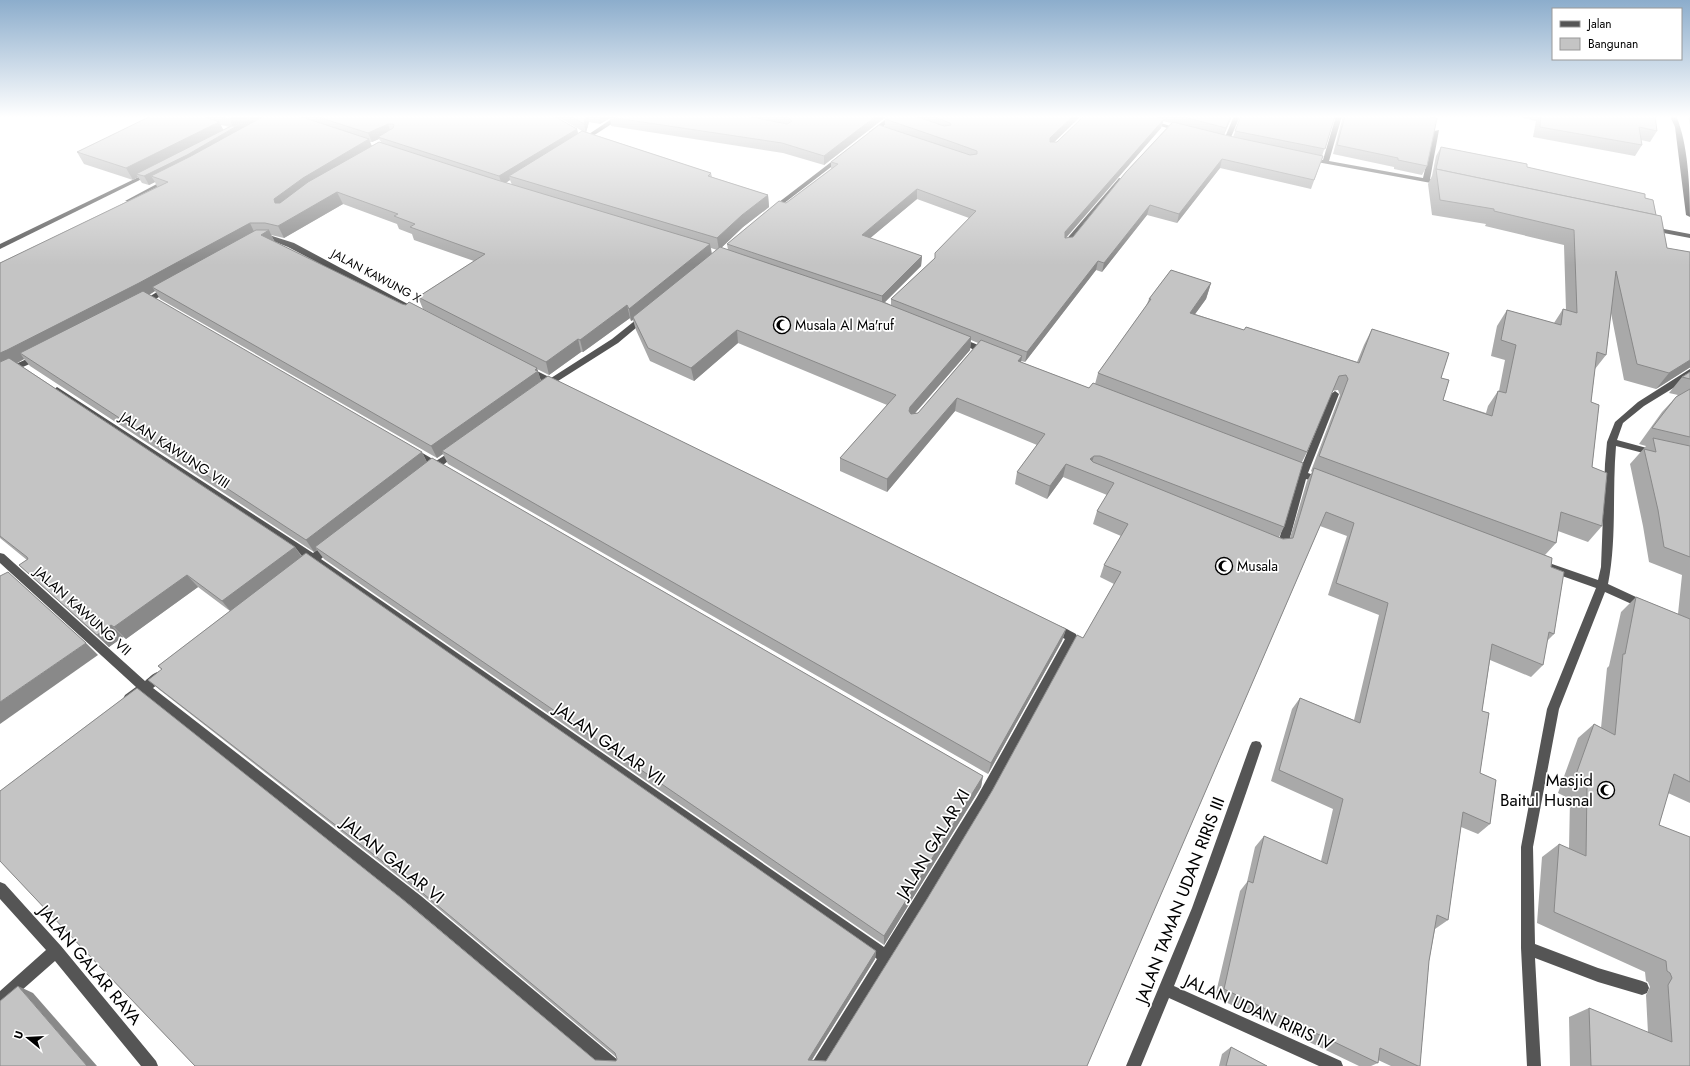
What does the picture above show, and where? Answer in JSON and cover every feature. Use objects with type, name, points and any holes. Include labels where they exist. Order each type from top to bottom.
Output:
[{"type":"street","points":[[765,216],[830,166]]},
{"type":"street","points":[[1341,166],[1449,185]]},
{"type":"street","points":[[1426,180],[1429,166]]},
{"type":"street","points":[[1684,166],[1690,215]]},
{"type":"street","points":[[0,247],[155,172]]},
{"type":"street","points":[[1067,244],[1126,173]]},
{"type":"street","points":[[124,203],[176,176]]},
{"type":"street","points":[[120,190],[138,196]]},
{"type":"street","points":[[1645,226],[1690,236]]},
{"type":"street","name":"JALAN KAWUNG X","points":[[255,241],[269,237],[291,245],[425,315]]},
{"type":"street","points":[[130,309],[154,301],[178,284]]},
{"type":"street","points":[[539,391],[615,341],[650,313]]},
{"type":"street","points":[[948,336],[974,351],[997,356]]},
{"type":"street","points":[[0,374],[24,368],[48,352]]},
{"type":"street","points":[[523,367],[566,389]]},
{"type":"street","points":[[1534,1066],[1528,948],[1527,847],[1553,709],[1602,586],[1606,561],[1612,442],[1619,422],[1641,404],[1685,377],[1690,372]]},
{"type":"street","name":"JALAN KAWUNG VIII","points":[[47,383],[314,558]]},
{"type":"street","points":[[1267,542],[1281,547],[1283,545],[1303,474],[1335,394]]},
{"type":"street","points":[[1612,442],[1662,454]]},
{"type":"street","points":[[403,445],[451,473]]},
{"type":"street","points":[[425,474],[462,447]]},
{"type":"street","points":[[1281,466],[1333,486]]},
{"type":"street","points":[[296,573],[339,540]]},
{"type":"street","name":"JALAN KAWUNG VII","points":[[0,557],[145,688]]},
{"type":"street","name":"JALAN GALAR VII","points":[[314,558],[886,956]]},
{"type":"street","points":[[1545,566],[1602,586],[1656,612]]},
{"type":"street","name":"JALAN GALAR XI","points":[[817,1066],[886,956],[987,782],[1055,669],[1072,637],[1043,623]]},
{"type":"street","points":[[120,706],[170,668]]},
{"type":"street","name":"JALAN GALAR VI","points":[[145,688],[416,901],[614,1066]]},
{"type":"street","name":"JALAN TAMAN UDAN RIRIS III","points":[[1133,1066],[1167,990],[1219,854],[1256,746]]},
{"type":"street","name":"JALAN GALAR RAYA","points":[[0,889],[56,951],[151,1066]]},
{"type":"street","points":[[1528,948],[1598,975],[1642,988]]},
{"type":"street","points":[[0,1000],[56,951]]},
{"type":"street","name":"JALAN UDAN RIRIS IV","points":[[1167,990],[1336,1066]]},
{"type":"building","points":[[119,166],[131,166],[126,168]]},
{"type":"building","points":[[152,166],[165,166],[144,176],[136,174]]},
{"type":"building","points":[[172,166],[324,166],[303,178],[274,199],[275,203],[280,203],[308,182],[337,166],[453,166],[710,244],[629,309],[627,305],[580,340],[578,339],[546,362],[418,297],[485,254],[410,227],[415,224],[394,216],[398,214],[337,192],[278,226],[265,223],[250,223],[139,283],[0,353],[0,263],[168,182],[151,176]]},
{"type":"building","points":[[467,166],[516,166],[499,176]]},
{"type":"building","points":[[526,166],[689,166],[711,173],[708,176],[768,195],[742,215],[717,238],[509,176]]},
{"type":"building","points":[[836,166],[1123,166],[1065,232],[1065,238],[1073,237],[1132,166],[1217,166],[1179,214],[1150,205],[1104,263],[1098,261],[1027,352],[891,299],[935,258],[935,253],[976,211],[917,189],[862,235],[922,256],[882,296],[727,244],[779,201],[786,203]]},
{"type":"building","points":[[1252,166],[1319,166],[1314,180]]},
{"type":"building","points":[[1437,166],[1527,166],[1527,167],[1645,194],[1645,198],[1653,200],[1656,215],[1436,169]]},
{"type":"building","points":[[1436,169],[1661,216],[1667,248],[1690,252],[1690,360],[1669,373],[1637,364],[1616,271],[1606,355],[1597,352],[1591,402],[1599,405],[1592,467],[1607,473],[1602,526],[1561,512],[1556,543],[1319,456],[1348,379],[1346,375],[1339,376],[1307,452],[1098,373],[1171,270],[1211,283],[1190,313],[1244,330],[1246,327],[1359,363],[1372,329],[1449,353],[1441,378],[1449,380],[1443,400],[1492,416],[1498,391],[1506,393],[1516,345],[1501,340],[1507,310],[1561,325],[1563,309],[1577,313],[1574,230],[1494,211],[1494,209],[1440,200]]},
{"type":"building","points":[[256,230],[269,230],[261,235],[402,304],[406,305],[409,302],[537,368],[535,370],[538,371],[431,446],[152,287]]},
{"type":"building","points":[[720,247],[880,301],[971,337],[910,407],[909,411],[911,414],[918,413],[981,340],[1022,356],[1018,361],[1089,388],[1093,383],[1303,463],[1284,527],[1100,456],[1094,456],[1090,459],[1093,462],[1283,539],[1293,538],[1314,468],[1552,558],[1551,567],[1564,572],[1554,634],[1549,632],[1543,665],[1492,644],[1482,711],[1489,713],[1480,773],[1496,780],[1490,824],[1463,812],[1448,920],[1437,915],[1429,961],[1420,1066],[1380,1048],[1378,1063],[1224,989],[1248,881],[1253,883],[1264,836],[1327,864],[1343,799],[1279,770],[1300,698],[1360,723],[1388,603],[1336,583],[1354,523],[1326,512],[1087,1066],[195,1066],[0,861],[0,791],[137,688],[401,898],[595,1060],[616,1061],[617,1059],[615,1053],[413,885],[148,680],[162,669],[158,666],[306,553],[876,951],[808,1060],[826,1061],[992,791],[1077,635],[1083,638],[1121,572],[1104,565],[1128,524],[1097,511],[1114,483],[1066,464],[1050,486],[1017,472],[1045,434],[957,398],[887,479],[840,458],[896,395],[737,330],[691,368],[648,348],[633,317]]},
{"type":"building","points":[[143,291],[422,452],[306,540],[20,353]]},
{"type":"building","points":[[9,358],[295,547],[222,601],[187,575],[114,627],[111,625],[97,635],[19,565],[28,559],[27,557],[0,536],[0,362]]},
{"type":"building","points":[[1690,372],[1690,379],[1682,377]]},
{"type":"building","points":[[548,376],[1066,629],[991,763],[442,451]]},
{"type":"building","points":[[1690,389],[1690,437],[1652,428],[1676,397]]},
{"type":"building","points":[[1653,438],[1690,446],[1690,557],[1664,547],[1658,510],[1644,449],[1656,452]]},
{"type":"building","points":[[432,458],[983,776],[884,936],[315,547]]},
{"type":"building","points":[[8,572],[86,643],[0,702],[0,576]]},
{"type":"building","points":[[1636,597],[1690,619],[1690,782],[1674,774],[1659,825],[1690,837],[1690,1066],[1591,1066],[1589,1008],[1672,1042],[1668,985],[1672,978],[1670,973],[1667,971],[1666,961],[1554,912],[1559,844],[1586,856],[1587,786],[1574,780],[1594,724],[1615,735],[1623,654],[1625,654]]},
{"type":"building","points":[[18,986],[87,1066],[0,1066],[0,1001]]},
{"type":"building","points":[[1231,1047],[1267,1066],[1226,1066]]},
{"type":"place","name":"Musala Al Ma'ruf","points":[[782,325]]},
{"type":"place","name":"Musala","points":[[1224,566]]},
{"type":"place","name":"Masjid Baitul Husnal","points":[[1606,790]]}]
